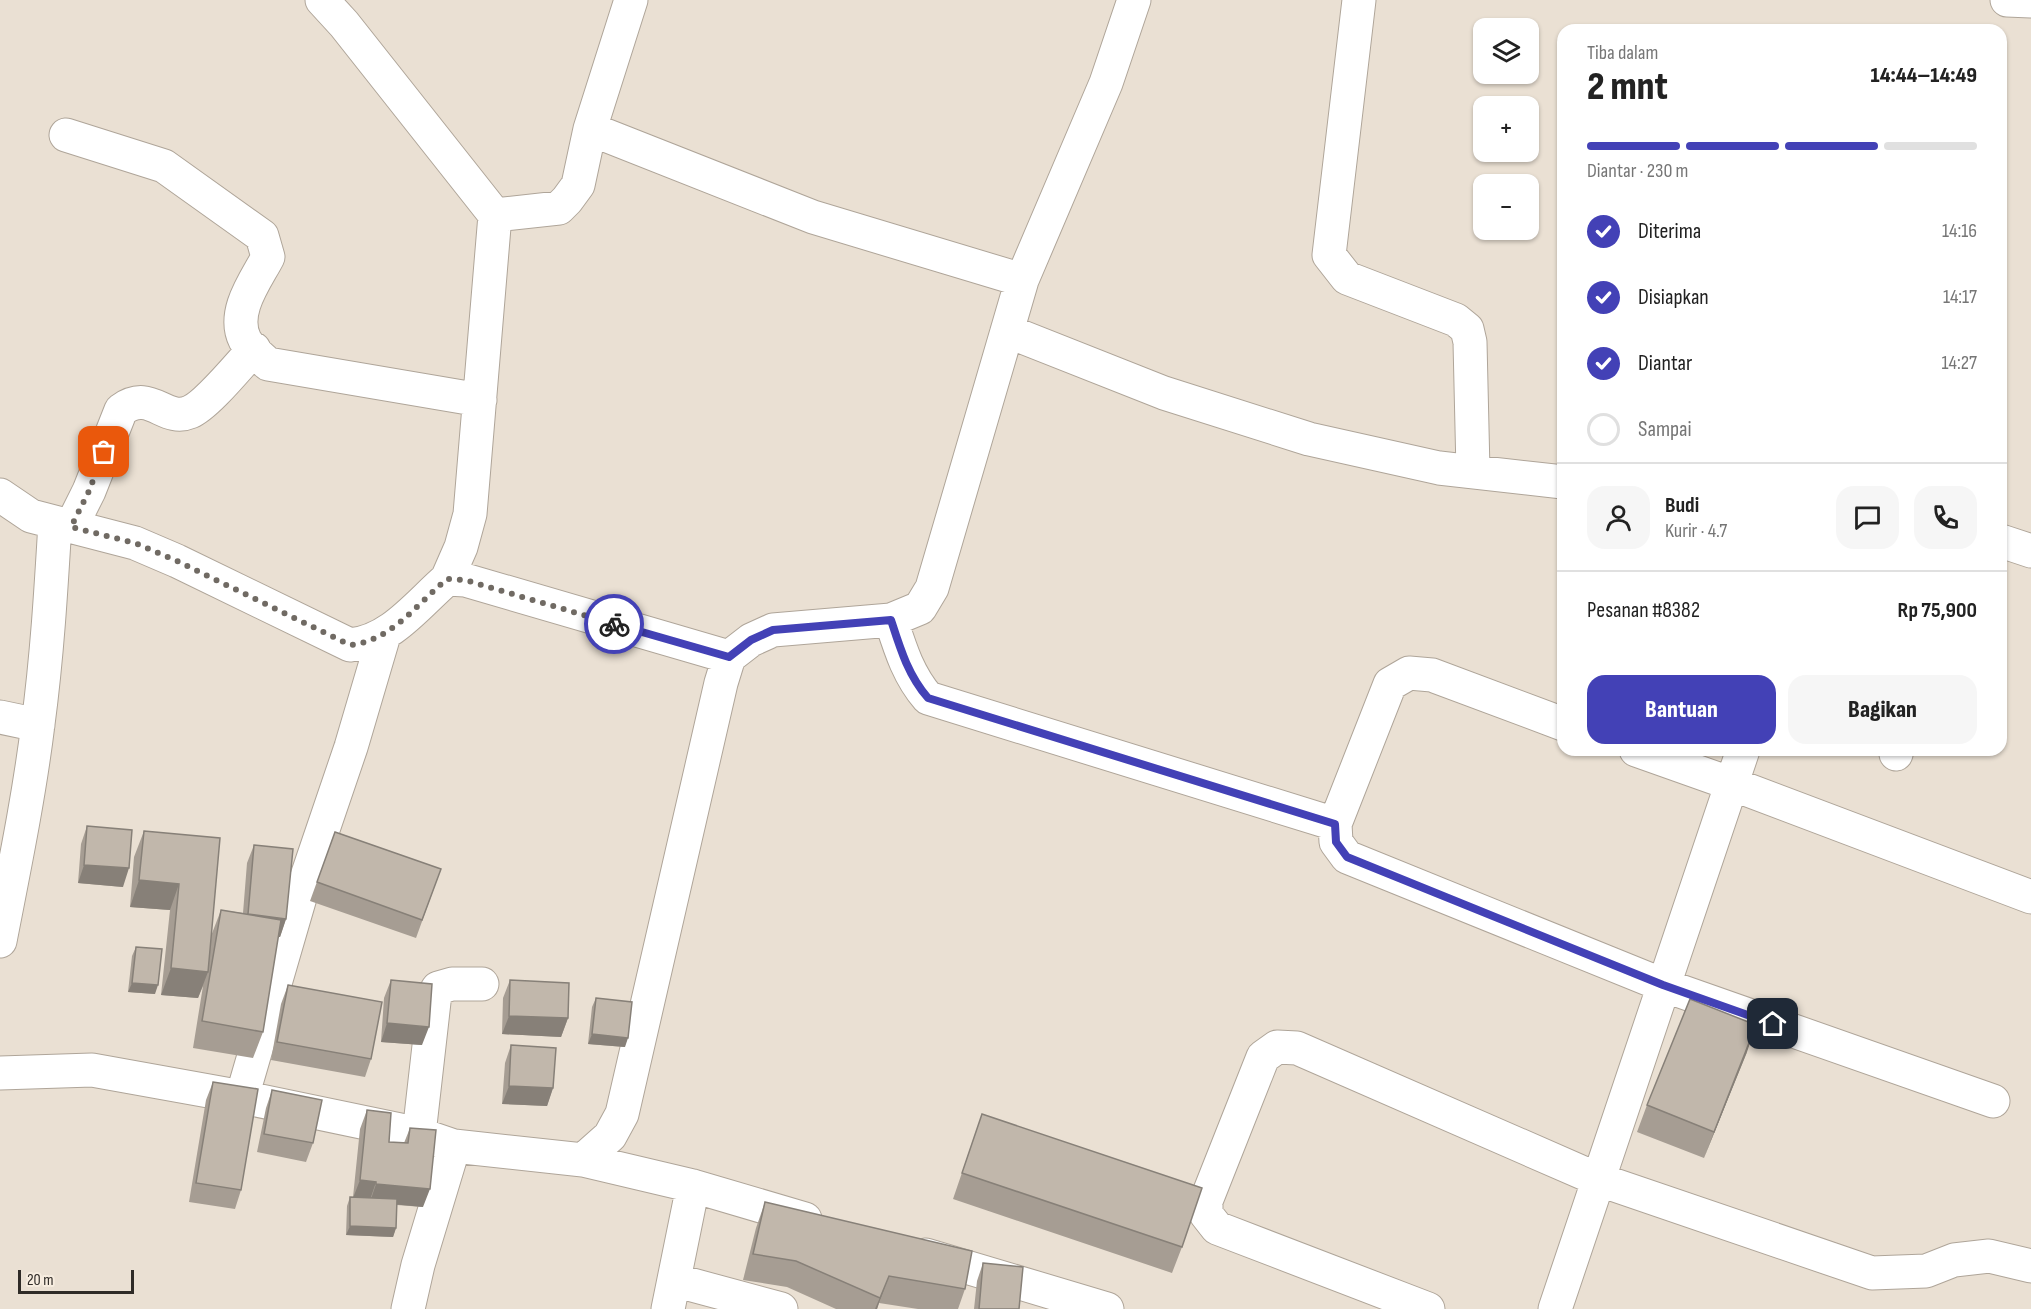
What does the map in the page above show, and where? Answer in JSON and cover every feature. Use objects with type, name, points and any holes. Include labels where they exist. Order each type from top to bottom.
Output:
[{"type":"street","points":[[0,495],[31,516],[146,548],[177,561],[350,645],[366,644],[384,635],[447,579],[461,547],[470,514],[495,215],[344,24],[322,0]]},
{"type":"street","points":[[495,215],[559,208],[578,185],[590,129],[631,0]]},
{"type":"street","points":[[583,1160],[610,1136],[622,1114],[721,683],[729,657],[751,640],[773,630],[891,620],[920,608],[932,588],[1022,280],[1106,83],[1134,0]]},
{"type":"street","points":[[1359,0],[1329,255],[1347,278],[1456,320],[1467,329],[1470,342],[1473,471]]},
{"type":"street","points":[[2007,0],[2031,1]]},
{"type":"street","points":[[590,129],[813,217],[1022,280]]},
{"type":"street","points":[[66,135],[164,166],[262,236],[268,257],[243,305],[241,322],[245,340],[268,364],[480,400]]},
{"type":"street","points":[[1006,331],[1164,393],[1309,439],[1439,468],[1557,481]]},
{"type":"street","points":[[0,941],[24,818],[63,525],[89,491],[121,410],[131,403],[149,403],[171,414],[189,413],[201,405],[254,350]]},
{"type":"street","points":[[2007,544],[2031,551]]},
{"type":"street","points":[[447,579],[465,580],[729,657]]},
{"type":"street","points":[[891,620],[905,661],[916,684],[928,698],[1335,824]]},
{"type":"street","points":[[242,1098],[301,894],[351,747],[384,635]]},
{"type":"street","points":[[1557,722],[1432,675],[1409,673],[1390,684],[1335,824],[1336,842],[1347,857],[1663,985],[1993,1101]]},
{"type":"street","points":[[0,717],[38,725]]},
{"type":"street","points":[[1653,756],[2031,897]]},
{"type":"street","points":[[1555,1309],[1741,756]]},
{"type":"street","points":[[419,1134],[435,993],[438,988],[452,984],[482,984]]},
{"type":"street","points":[[1428,1309],[1217,1228],[1206,1214],[1206,1201],[1263,1057],[1276,1047],[1297,1048],[1598,1179],[1872,1273],[1926,1272],[1954,1260],[1989,1256],[2031,1266]]},
{"type":"street","points":[[0,1072],[92,1070],[419,1134],[454,1146],[583,1160],[693,1186],[832,1228]]},
{"type":"street","points":[[408,1309],[417,1265],[454,1146]]},
{"type":"street","points":[[693,1186],[671,1295],[781,1309]]},
{"type":"street","points":[[901,1248],[1107,1309]]},
{"type":"building","points":[[87,826],[132,830],[129,868],[84,865]]},
{"type":"building","points":[[144,831],[220,838],[208,972],[171,968],[179,884],[139,880]]},
{"type":"building","points":[[335,832],[441,869],[422,920],[317,882]]},
{"type":"building","points":[[254,845],[293,849],[286,919],[248,914]]},
{"type":"building","points":[[221,910],[281,920],[263,1032],[202,1021]]},
{"type":"building","points":[[136,947],[162,949],[158,985],[132,983]]},
{"type":"building","points":[[391,980],[432,984],[429,1027],[387,1023]]},
{"type":"building","points":[[510,980],[569,983],[568,1018],[509,1016]]},
{"type":"building","points":[[288,985],[382,1002],[371,1059],[277,1042]]},
{"type":"building","points":[[596,998],[632,1002],[628,1038],[592,1034]]},
{"type":"building","points":[[1690,999],[1756,1025],[1714,1132],[1647,1105]]},
{"type":"building","points":[[511,1045],[556,1048],[553,1088],[509,1086]]},
{"type":"building","points":[[213,1082],[258,1089],[241,1190],[196,1183]]},
{"type":"building","points":[[272,1090],[322,1100],[313,1143],[264,1134]]},
{"type":"building","points":[[367,1110],[391,1113],[389,1142],[408,1143],[410,1128],[436,1130],[430,1189],[376,1184],[376,1182],[360,1180]]},
{"type":"building","points":[[982,1114],[1202,1188],[1182,1247],[962,1173]]},
{"type":"building","points":[[350,1197],[397,1199],[396,1228],[350,1226]]},
{"type":"building","points":[[765,1202],[972,1251],[965,1289],[889,1276],[880,1298],[796,1261],[753,1254]]},
{"type":"building","points":[[983,1263],[1023,1267],[1019,1309],[979,1309]]},
{"type":"way so far","points":[[104,452],[89,491],[71,527],[135,543],[350,645],[366,644],[384,635],[447,579],[465,580],[614,624]]},
{"type":"route","points":[[614,624],[729,657],[751,640],[773,630],[891,620],[905,661],[916,684],[928,698],[1335,824],[1336,842],[1347,857],[1663,985],[1773,1024]]}]
